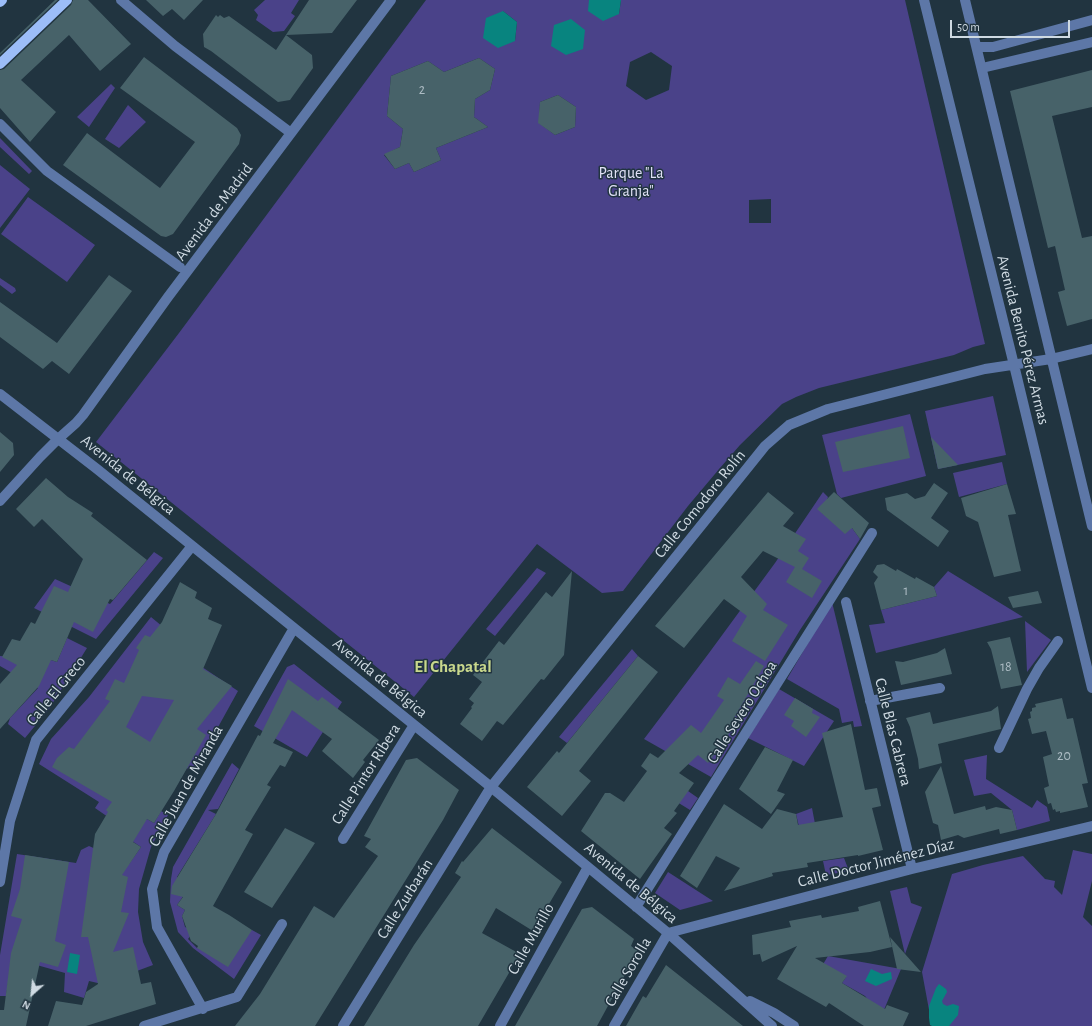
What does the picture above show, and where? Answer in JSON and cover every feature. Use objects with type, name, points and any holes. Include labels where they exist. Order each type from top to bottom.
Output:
[{"type":"main road","points":[[0,64],[67,0]]},
{"type":"street","points":[[121,0],[175,46],[291,133]]},
{"type":"street","name":"Avenida de Madrid","points":[[0,501],[40,457],[83,415],[173,291],[391,0]]},
{"type":"street","name":"Avenida Benito Pérez Armas","points":[[924,0],[1092,688]]},
{"type":"street","name":"Avenida Benito Pérez Armas","points":[[965,0],[1092,526]]},
{"type":"street","points":[[977,47],[993,47],[1092,20]]},
{"type":"street","points":[[982,68],[1092,42]]},
{"type":"street","points":[[0,124],[47,171],[180,267]]},
{"type":"street","name":"Calle Comodoro Rolín","points":[[492,787],[765,446],[790,425],[828,409],[985,370],[1051,359],[1092,349]]},
{"type":"street","name":"Avenida de Bélgica","points":[[0,394],[492,787],[668,933],[772,1026]]},
{"type":"street","name":"Calle Severo Ochoa","points":[[636,907],[872,533]]},
{"type":"street","name":"Calle El Greco","points":[[0,882],[10,821],[36,740],[192,546]]},
{"type":"street","name":"Calle Blas Cabrera","points":[[846,602],[912,869]]},
{"type":"street","name":"Calle Juan de Miranda","points":[[202,1009],[157,927],[152,889],[164,852],[294,628]]},
{"type":"street","points":[[999,748],[1027,689],[1058,641]]},
{"type":"street","points":[[870,701],[940,688]]},
{"type":"street","name":"Calle Pintor Ribera","points":[[342,839],[414,725]]},
{"type":"street","name":"Calle Zurbarán","points":[[343,1026],[492,787]]},
{"type":"street","name":"Calle Doctor Jiménez Díaz","points":[[668,933],[912,869],[1092,826]]},
{"type":"street","name":"Calle Murillo","points":[[500,1026],[588,867]]},
{"type":"street","points":[[144,1026],[237,997],[282,924]]},
{"type":"street","name":"Calle Sorolla","points":[[614,1026],[668,933]]},
{"type":"street","name":"Avenida de Bélgica","points":[[735,994],[774,1013],[794,1026]]},
{"type":"green space","points":[[265,0],[299,0],[291,13],[295,16],[284,31],[273,32],[256,20],[258,15],[254,10]]},
{"type":"green space","name":"Parque \"La Granja\"","points":[[426,0],[589,0],[589,11],[619,14],[621,0],[905,0],[985,344],[954,355],[819,388],[782,404],[740,445],[720,468],[688,506],[623,591],[602,593],[537,544],[414,697],[96,442],[179,333]],"holes":[[[503,11],[517,22],[515,41]],[[651,52],[672,66],[669,90],[646,100],[626,86],[630,62]],[[479,58],[495,69],[490,90],[475,99],[474,117],[488,127],[436,148],[441,160],[414,172],[409,163],[395,169],[384,155],[400,147],[403,129],[387,116],[391,76],[428,61],[444,72]],[[558,95],[576,107],[575,127],[555,135],[539,123],[540,102]],[[771,199],[771,223],[749,223],[749,200]]]},
{"type":"green space","points":[[111,84],[115,88],[89,127],[77,117]]},
{"type":"green space","points":[[128,105],[146,122],[119,148],[105,139]]},
{"type":"green space","points":[[0,138],[32,171],[29,174],[0,147]]},
{"type":"green space","points":[[0,165],[30,189],[0,228]]},
{"type":"green space","points":[[28,197],[95,245],[67,282],[1,234]]},
{"type":"green space","points":[[0,278],[15,288],[16,291],[12,294],[0,285]]},
{"type":"green space","points":[[993,396],[1006,455],[938,469],[925,411]]},
{"type":"green space","points":[[910,414],[926,476],[841,498],[837,494],[822,435]]},
{"type":"green space","points":[[1002,462],[1007,484],[959,497],[953,473]]},
{"type":"green space","points":[[823,492],[828,497],[822,513],[852,528],[860,539],[800,630],[711,777],[644,739],[775,563]]},
{"type":"green space","points":[[154,552],[163,558],[96,639],[34,608],[55,579],[110,604]]},
{"type":"green space","points":[[537,568],[546,573],[495,636],[486,629]]},
{"type":"green space","points":[[948,571],[1023,617],[876,653],[869,625],[885,623],[881,610],[937,596],[934,587]]},
{"type":"green space","points":[[832,602],[862,726],[854,727],[853,721],[842,723],[839,709],[787,679]]},
{"type":"green space","points":[[151,617],[203,660],[199,665],[238,691],[192,771],[144,743],[131,780],[108,817],[95,808],[99,802],[39,764],[51,739],[89,697]]},
{"type":"green space","points":[[1025,621],[1051,640],[1027,672]]},
{"type":"green space","points":[[67,638],[87,648],[49,709],[25,738],[8,724],[10,718],[38,688],[0,666],[0,656],[51,660],[57,662]]},
{"type":"green space","points":[[632,649],[638,656],[567,743],[559,737]]},
{"type":"green space","points":[[294,664],[342,702],[307,757],[254,726],[287,667]]},
{"type":"green space","points":[[779,689],[834,721],[804,766],[748,738]]},
{"type":"green space","points":[[987,755],[986,779],[1032,808],[1037,800],[1047,807],[1050,821],[1017,830],[1012,810],[991,793],[974,796],[964,760]]},
{"type":"green space","points":[[232,763],[239,769],[218,809],[208,810],[216,814],[177,877],[189,888],[177,905],[185,910],[182,916],[185,927],[194,931],[188,939],[197,948],[252,930],[261,935],[234,979],[193,948],[178,932],[170,902],[173,867]]},
{"type":"green space","points":[[656,789],[688,791],[698,798],[690,810]]},
{"type":"green space","points":[[812,808],[816,829],[800,831],[796,814]]},
{"type":"green space","points":[[161,811],[168,815],[151,847],[139,889],[138,912],[143,942],[153,965],[102,984],[89,981],[84,998],[64,992],[65,973],[12,958],[6,996],[0,996],[0,955],[17,854],[76,863],[81,850],[89,846],[129,864],[141,847],[123,835],[147,819],[154,823]]},
{"type":"green space","points":[[1073,850],[1092,854],[1092,881],[1083,917],[1092,926],[1092,1026],[932,1026],[922,972],[952,874],[1023,856],[1045,879],[1055,881],[1054,887],[1062,895]]},
{"type":"green space","points":[[844,858],[849,871],[826,875],[823,861]]},
{"type":"green space","points":[[668,872],[713,901],[680,910],[655,893]]},
{"type":"green space","points":[[907,887],[911,903],[922,907],[905,954],[890,891]]},
{"type":"green space","points":[[828,956],[901,969],[881,1017],[865,996],[842,983],[846,977],[816,976]]},
{"type":"shaded area","points":[[589,0],[621,0],[619,14],[603,21],[588,11]]},
{"type":"shaded area","points":[[503,11],[517,22],[515,41],[498,48],[483,38],[486,18]]},
{"type":"shaded area","points":[[571,19],[585,30],[583,49],[566,55],[551,46],[554,25]]},
{"type":"shaded area","points":[[70,953],[80,955],[77,974],[67,972]]},
{"type":"shaded area","points":[[871,969],[882,974],[891,972],[892,979],[876,986],[865,981]]},
{"type":"shaded area","points":[[939,984],[946,989],[947,992],[942,1001],[943,1004],[947,1006],[953,1004],[959,1006],[958,1015],[949,1026],[930,1025],[929,1006]]},
{"type":"building","points":[[55,0],[58,0],[0,55],[0,53]]},
{"type":"building","points":[[73,0],[88,0],[131,44],[100,71],[69,35],[21,80],[56,112],[30,142],[0,108],[0,70],[4,69],[71,5]]},
{"type":"building","points":[[146,0],[203,0],[184,20],[172,9],[163,16]]},
{"type":"building","points":[[309,0],[357,0],[332,33],[286,35],[312,55],[313,68],[290,100],[278,102],[204,47],[203,34],[216,15],[218,17],[220,15],[224,18],[229,16],[276,50]]},
{"type":"building","points":[[144,57],[237,128],[241,135],[239,144],[173,234],[166,237],[161,236],[63,165],[87,133],[160,188],[195,142],[120,88]]},
{"type":"building","points":[[479,58],[495,69],[490,90],[475,99],[474,117],[488,127],[436,148],[441,160],[414,172],[409,163],[395,169],[384,154],[400,147],[403,129],[387,116],[391,76],[428,61],[444,72]]},
{"type":"building","points":[[1092,70],[1092,107],[1052,116],[1082,238],[1092,236],[1092,319],[1067,326],[1058,292],[1065,290],[1055,246],[1048,248],[1010,91]]},
{"type":"building","points":[[558,95],[576,107],[575,127],[555,135],[538,123],[540,102]]},
{"type":"building","points":[[109,275],[132,291],[69,374],[52,361],[43,369],[0,337],[0,302],[57,343]]},
{"type":"building","points":[[903,426],[910,458],[843,472],[835,442]]},
{"type":"building","points":[[0,432],[13,443],[14,455],[0,472]]},
{"type":"building","points":[[931,437],[958,465],[938,469]]},
{"type":"building","points":[[46,478],[68,497],[93,513],[91,516],[147,560],[113,600],[110,599],[93,632],[74,622],[57,662],[51,660],[39,686],[0,729],[0,684],[17,665],[2,657],[12,639],[20,641],[31,622],[35,624],[54,586],[68,592],[83,559],[42,519],[34,527],[16,509]]},
{"type":"building","points":[[934,483],[948,493],[931,518],[949,531],[938,547],[887,510],[885,498],[907,493],[915,499],[925,496]]},
{"type":"building","points":[[1007,484],[1016,514],[1008,515],[1021,571],[994,577],[978,522],[966,516],[961,498]]},
{"type":"building","points":[[768,492],[794,513],[783,526],[806,539],[798,551],[809,558],[802,569],[822,581],[812,598],[786,582],[795,567],[763,551],[741,577],[767,604],[763,610],[788,625],[765,661],[732,641],[747,616],[724,599],[684,648],[655,626]]},
{"type":"building","points":[[834,492],[869,523],[860,539],[852,528],[845,534],[817,509]]},
{"type":"building","points":[[884,564],[915,579],[916,577],[934,587],[937,596],[881,610],[874,583],[878,577],[873,572],[877,565]]},
{"type":"building","points":[[572,571],[564,655],[544,680],[541,679],[503,725],[497,721],[482,741],[460,724],[474,703],[469,699],[482,682],[473,675],[499,641],[504,645],[546,592],[552,597]]},
{"type":"building","points":[[180,582],[197,592],[195,598],[212,608],[208,619],[222,625],[203,669],[232,686],[197,729],[206,735],[154,823],[147,819],[133,842],[141,847],[122,875],[128,877],[121,912],[129,913],[113,952],[133,947],[141,984],[151,982],[156,1004],[86,1026],[48,1026],[56,1001],[82,1005],[86,992],[98,984],[88,937],[81,937],[95,834],[108,812],[106,810],[112,802],[52,767],[57,758],[69,747],[74,749],[110,701],[105,699],[115,679],[124,683],[139,650],[136,648],[145,635],[150,637],[162,622]],"holes":[[[142,696],[174,700],[150,742],[126,727]]]},
{"type":"building","points":[[1038,591],[1042,603],[1013,608],[1008,597]]},
{"type":"building","points":[[1010,637],[1022,685],[1001,689],[991,649],[987,642]]},
{"type":"building","points":[[945,648],[952,674],[901,685],[895,661],[903,662],[937,653]]},
{"type":"building","points":[[638,656],[658,672],[579,771],[591,781],[562,816],[527,787],[557,751],[559,753]]},
{"type":"building","points":[[756,661],[764,666],[733,720],[736,722],[725,740],[708,763],[698,755],[679,773],[694,783],[674,811],[677,813],[664,828],[672,834],[640,879],[581,831],[605,793],[610,793],[624,802],[647,771],[641,766],[650,753],[658,758],[691,725],[701,733],[724,700],[717,696],[728,677],[740,684]]},
{"type":"building","points":[[288,679],[318,701],[322,697],[379,740],[363,760],[365,762],[353,778],[322,751],[332,739],[292,710],[273,743],[293,752],[285,767],[280,765],[267,785],[271,787],[245,830],[253,834],[213,906],[252,930],[228,967],[197,948],[198,946],[191,941],[182,916],[185,910],[177,905],[183,897],[171,894],[172,886],[216,814],[258,735],[260,736]]},
{"type":"building","points":[[795,698],[813,709],[812,713],[820,717],[806,737],[791,726],[794,721],[784,715]]},
{"type":"building","points":[[1062,698],[1067,719],[1073,718],[1088,783],[1082,784],[1088,807],[1060,813],[1060,811],[1056,812],[1055,809],[1053,810],[1051,803],[1048,804],[1044,788],[1049,786],[1043,757],[1052,754],[1046,731],[1032,734],[1028,719],[1031,718],[1030,712],[1032,711],[1032,708],[1036,707],[1035,704]]},
{"type":"building","points":[[998,706],[1001,729],[938,744],[942,763],[919,769],[910,727],[906,718],[930,712],[933,724],[991,711]]},
{"type":"building","points":[[851,724],[865,790],[877,788],[881,806],[872,808],[883,850],[858,856],[807,863],[808,867],[772,873],[773,876],[724,891],[740,868],[716,856],[697,888],[680,876],[724,804],[762,829],[777,809],[796,814],[798,825],[843,817],[822,733]]},
{"type":"building","points":[[765,747],[793,760],[777,791],[785,794],[771,814],[739,789]]},
{"type":"building","points":[[417,758],[459,790],[443,820],[315,1026],[235,1026],[260,994],[314,906],[334,918],[378,856],[365,847],[371,839],[364,836],[406,760]]},
{"type":"building","points":[[941,766],[954,814],[985,806],[986,810],[996,807],[1012,810],[1017,830],[1000,834],[999,829],[964,838],[958,835],[941,840],[938,825],[933,823],[925,792]]},
{"type":"building","points":[[285,828],[315,843],[272,908],[244,892]]},
{"type":"building","points":[[492,828],[562,882],[533,931],[496,908],[482,933],[520,954],[478,1026],[364,1026],[414,945],[461,877],[455,873],[462,861],[463,862]]},
{"type":"building","points":[[25,855],[69,862],[55,941],[66,945],[58,967],[40,962],[26,1026],[0,1026],[0,1010],[4,1010],[11,953],[22,919],[11,916],[20,889]]},
{"type":"building","points":[[880,901],[892,947],[870,952],[815,958],[847,976],[842,983],[885,1009],[887,1005],[909,1013],[903,1026],[864,1026],[829,1003],[826,1007],[777,979],[797,946],[762,962],[760,954],[753,955],[752,935],[791,927],[789,921],[821,915],[822,918],[859,911],[858,907]]},
{"type":"building","points":[[592,907],[634,939],[631,946],[638,951],[597,1026],[515,1026],[582,909]]},
{"type":"building","points":[[890,937],[921,972],[897,969]]},
{"type":"building","points":[[666,965],[743,1026],[626,1026],[643,996],[646,998]]},
{"type":"district","name":"El Chapatal","points":[[453,667]]}]
